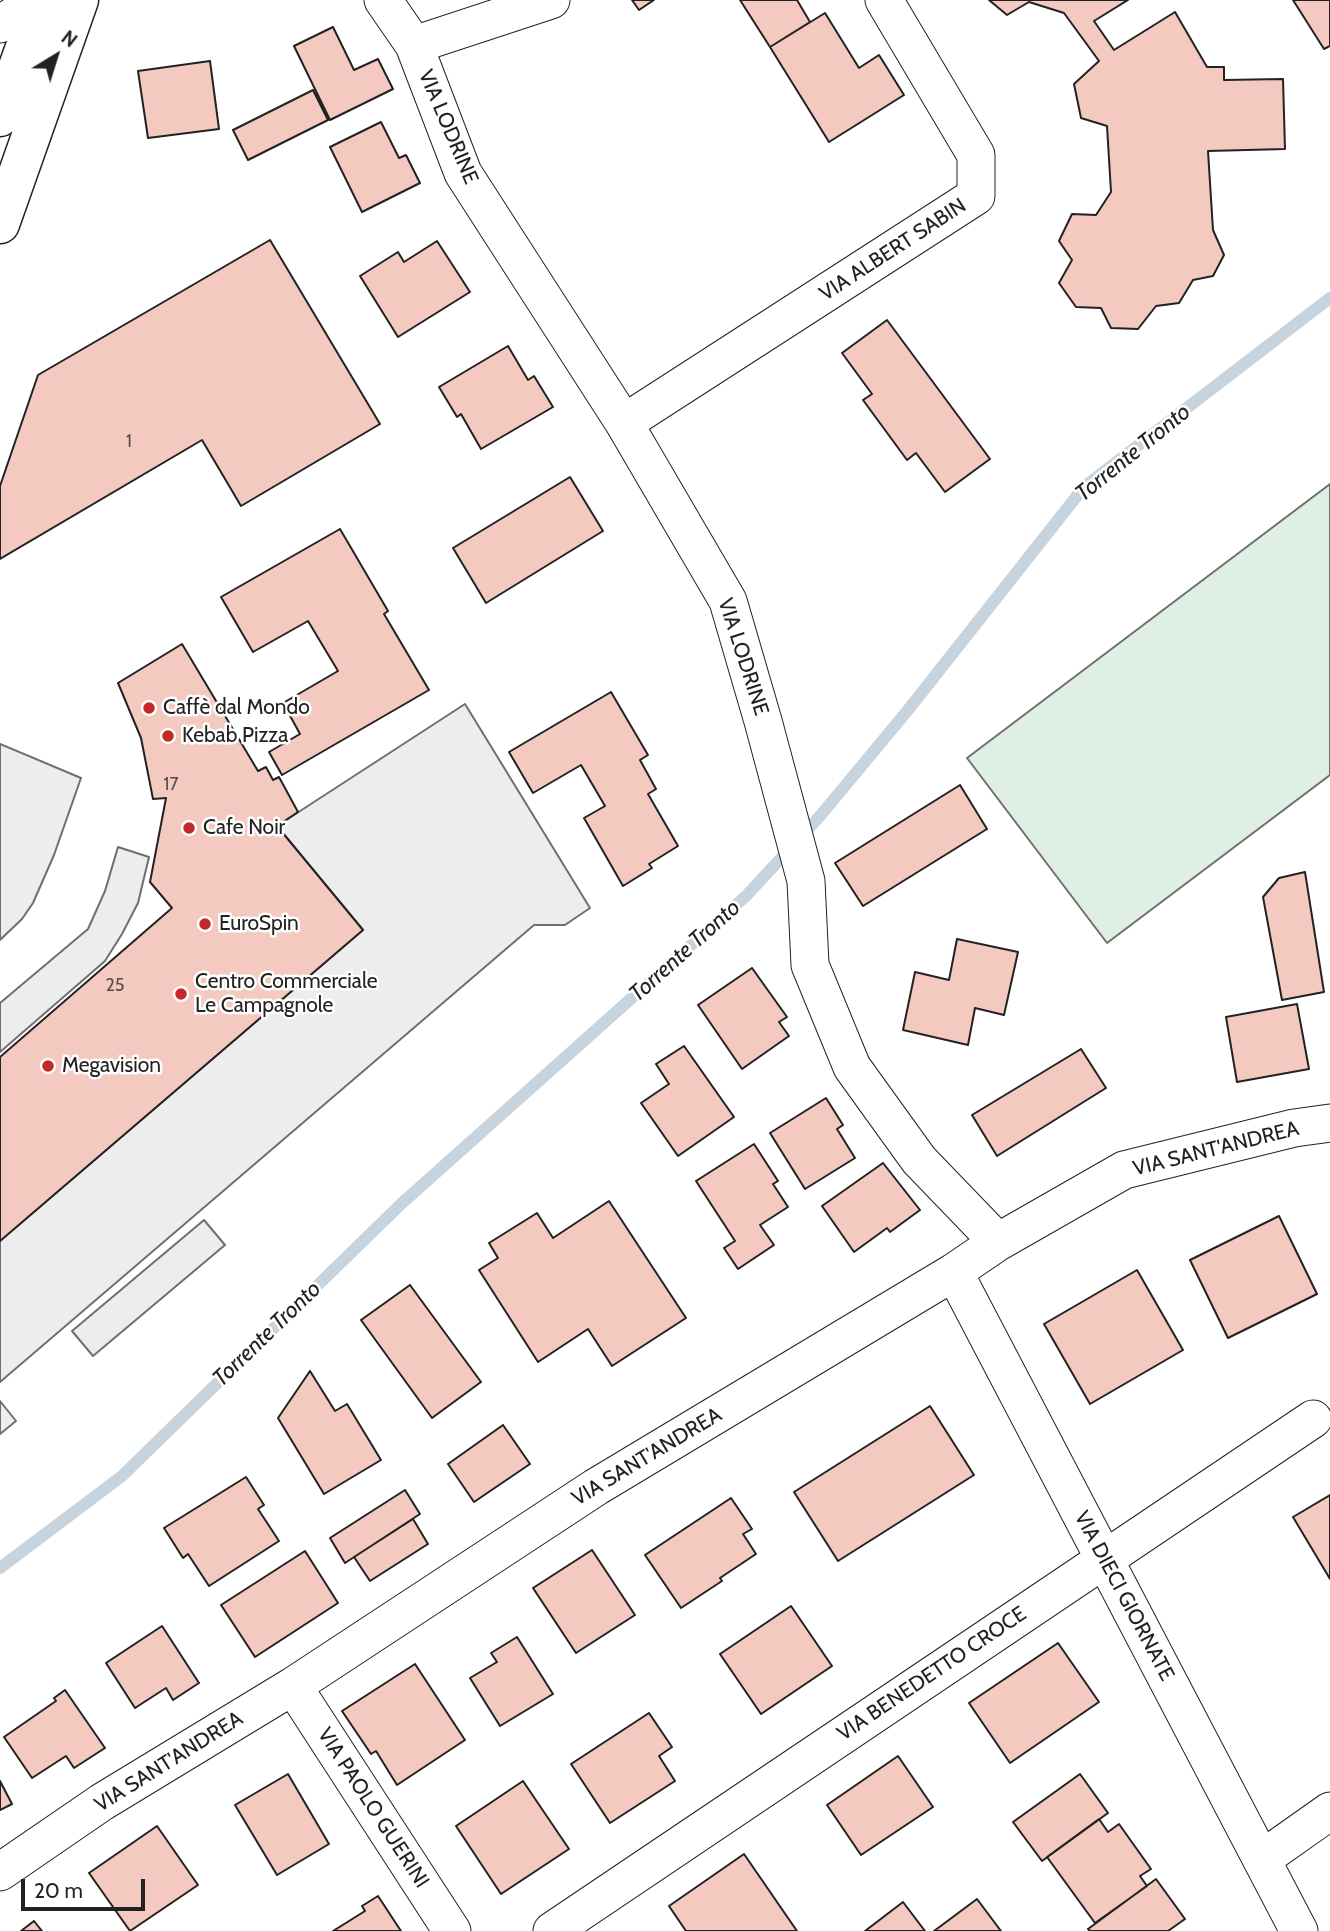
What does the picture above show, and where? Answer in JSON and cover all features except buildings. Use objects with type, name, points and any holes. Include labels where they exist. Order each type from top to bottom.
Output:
[{"type":"main road","points":[[0,117],[41,0]]},
{"type":"main road","points":[[0,224],[79,0]]},
{"type":"street","points":[[0,24],[41,0]]},
{"type":"street","name":"VIA LODRINE","points":[[383,0],[414,45],[463,173],[624,423],[728,601],[806,881],[810,965],[852,1067],[919,1160],[998,1242]]},
{"type":"street","points":[[414,45],[551,0]]},
{"type":"street","name":"VIA ALBERT SABIN","points":[[624,423],[976,196],[976,155],[884,0]]},
{"type":"street","name":"VIA SANT'ANDREA","points":[[0,1872],[102,1802],[293,1686],[596,1487],[954,1272],[998,1242],[1124,1170],[1294,1128],[1330,1123]]},
{"type":"street","name":"VIA DIECI GIORNATE","points":[[954,1272],[1262,1859],[1291,1928]]},
{"type":"street","name":"VIA BENEDETTO CROCE","points":[[552,1931],[1314,1419]]},
{"type":"street","name":"VIA PAOLO GUERINI","points":[[293,1686],[452,1931]]},
{"type":"street","points":[[1262,1859],[1330,1811]]},
{"type":"green space","points":[[1330,484],[1330,775],[1107,943],[967,758]]},
{"type":"shaded area","points":[[465,704],[590,908],[565,925],[534,925],[0,1382],[0,1241],[363,930],[277,826]]},
{"type":"shaded area","points":[[0,744],[81,778],[54,855],[33,903],[22,919],[0,940]]},
{"type":"shaded area","points":[[118,847],[149,857],[138,903],[122,934],[105,961],[0,1052],[0,1003],[88,929],[105,891]]},
{"type":"shaded area","points":[[204,1220],[225,1245],[93,1356],[72,1331]]},
{"type":"shaded area","points":[[0,1401],[16,1421],[0,1434]]},
{"type":"waterway","name":"Torrente Tronto","points":[[0,1568],[122,1476],[401,1204],[746,896],[820,816],[908,710],[1084,487],[1330,298]]},
{"type":"place","name":"Caffè dal Mondo","points":[[149,708]]},
{"type":"place","name":"Kebab Pizza","points":[[168,736]]},
{"type":"place","name":"Cafe Noir","points":[[189,828]]},
{"type":"place","name":"EuroSpin","points":[[205,924]]},
{"type":"place","name":"Centro Commerciale Le Campagnole","points":[[181,994]]},
{"type":"place","name":"Megavision","points":[[48,1066]]}]
